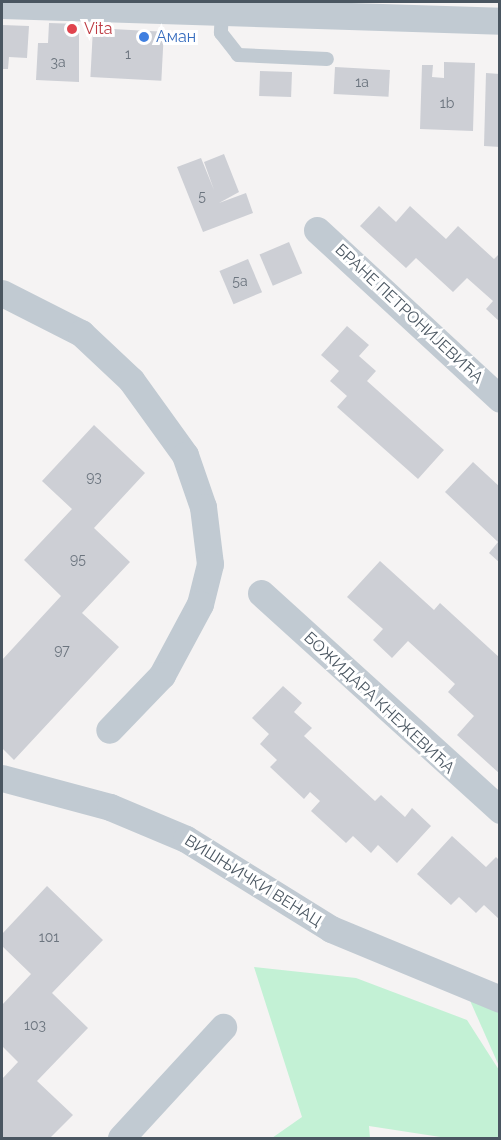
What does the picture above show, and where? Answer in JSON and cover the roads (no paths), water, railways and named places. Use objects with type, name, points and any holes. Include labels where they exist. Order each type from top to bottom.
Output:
[{"type":"street","points":[[2,5],[222,6],[500,21]]},
{"type":"street","name":"БРАНЕ ПЕТРОНИЈЕВИЋА","points":[[317,230],[500,399]]},
{"type":"street","points":[[2,293],[81,333],[131,380],[185,455],[203,507],[210,564],[200,604],[162,675],[109,730]]},
{"type":"street","name":"БОЖИДАРА КНЕЖЕВИЋА","points":[[261,593],[500,810]]},
{"type":"street","name":"ВИШЊИЧКИ ВЕНАЦ","points":[[2,777],[110,807],[176,834],[330,929],[500,999]]},
{"type":"street","points":[[121,1138],[223,1027]]},
{"type":"lane","points":[[222,6],[221,33],[238,55],[327,59]]},
{"type":"place","name":"Vita","points":[[72,29]]},
{"type":"place","name":"Аман","points":[[144,37]]}]
